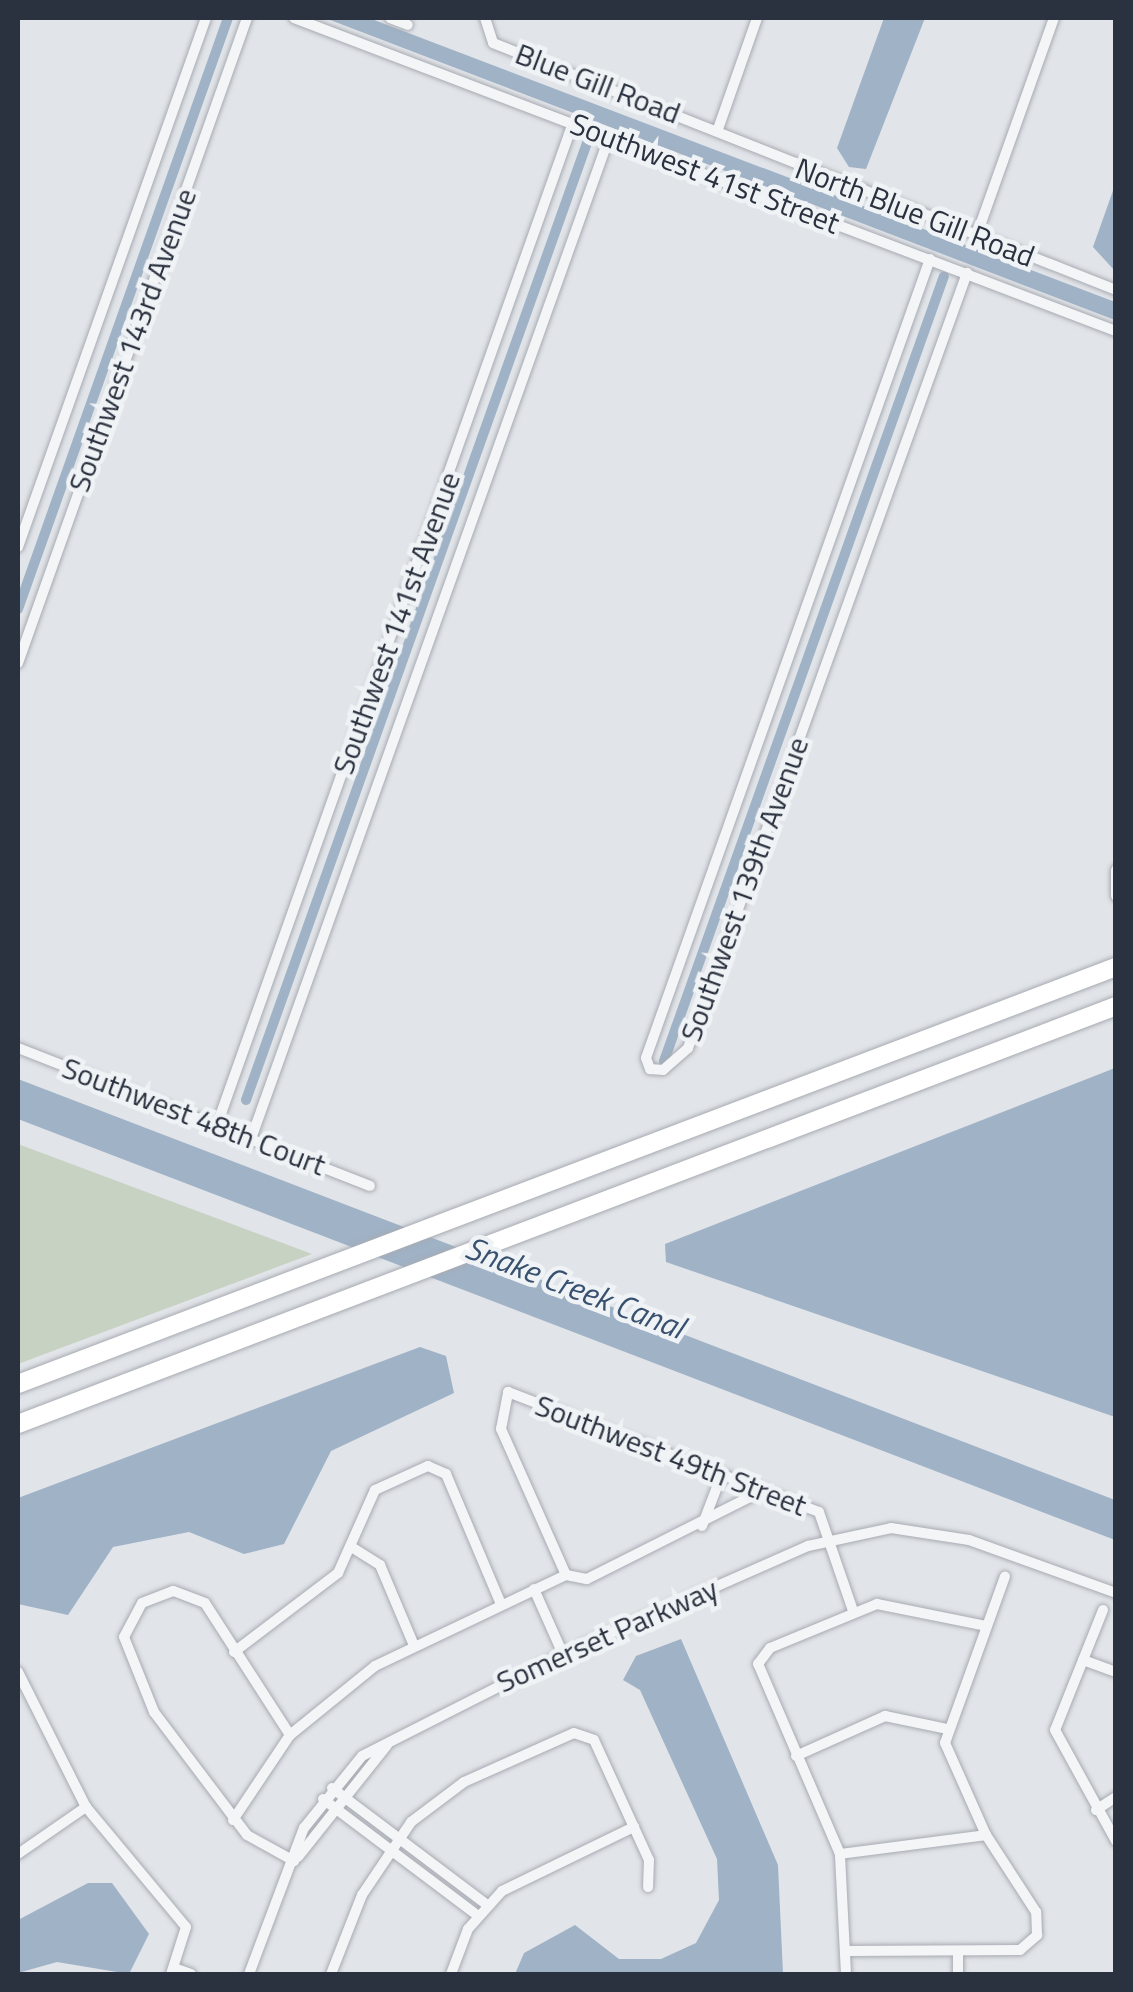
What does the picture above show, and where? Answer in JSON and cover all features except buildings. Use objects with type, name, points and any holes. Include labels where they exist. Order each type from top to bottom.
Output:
[{"type":"highway","points":[[18,1384],[323,1264],[1116,967]]},
{"type":"highway","points":[[18,1424],[502,1236],[1116,1006]]},
{"type":"street","name":"Southwest 143rd Avenue","points":[[18,546],[206,18]]},
{"type":"street","name":"Southwest 143rd Avenue","points":[[18,663],[247,18]]},
{"type":"street","name":"Southwest 41st Street","points":[[294,18],[1116,331]]},
{"type":"street","points":[[390,18],[408,24]]},
{"type":"street","points":[[718,129],[758,18]]},
{"type":"street","points":[[976,236],[1054,18]]},
{"type":"street","name":"Blue Gill Road","points":[[485,23],[494,43],[718,129]]},
{"type":"street","name":"Southwest 141st Avenue","points":[[218,1122],[573,123]]},
{"type":"street","name":"North Blue Gill Road","points":[[718,129],[1116,290]]},
{"type":"street","name":"Southwest 141st Avenue","points":[[252,1136],[609,138]]},
{"type":"street","name":"Southwest 139th Avenue","points":[[930,259],[646,1058],[650,1068],[663,1070],[688,1048],[967,274]]},
{"type":"street","points":[[1116,870],[1116,896]]},
{"type":"street","name":"Southwest 48th Court","points":[[18,1048],[218,1122],[370,1186]]},
{"type":"street","name":"Southwest 49th Street","points":[[566,1575],[502,1429],[508,1392],[819,1512],[834,1538],[929,1530],[1113,1593]]},
{"type":"street","points":[[234,1652],[338,1573],[353,1548],[366,1500],[428,1466],[446,1474],[501,1604]]},
{"type":"street","points":[[701,1527],[722,1474]]},
{"type":"street","points":[[232,1820],[290,1735],[413,1643],[566,1575],[586,1579],[701,1527],[764,1490]]},
{"type":"street","points":[[834,1538],[852,1608]]},
{"type":"street","name":"Somerset Parkway","points":[[249,1974],[323,1799],[387,1745],[563,1654],[834,1538]]},
{"type":"street","points":[[353,1548],[380,1565],[413,1643]]},
{"type":"street","points":[[846,1951],[1020,1950],[1037,1935],[1036,1912],[986,1836],[947,1729],[1005,1576]]},
{"type":"street","points":[[534,1589],[563,1654]]},
{"type":"street","points":[[290,1735],[234,1652],[216,1616],[190,1595],[142,1603],[124,1636],[154,1712],[232,1820],[294,1861]]},
{"type":"street","points":[[846,1974],[840,1854],[758,1664],[770,1648],[852,1608],[907,1604],[986,1626]]},
{"type":"street","points":[[1102,1610],[1055,1730],[1116,1840]]},
{"type":"street","points":[[1083,1660],[1116,1672]]},
{"type":"street","points":[[18,1672],[86,1807],[186,1927],[173,1971],[191,1974]]},
{"type":"street","points":[[796,1756],[885,1716],[947,1729]]},
{"type":"street","points":[[331,1974],[389,1849],[398,1838],[464,1782],[586,1734],[650,1860],[648,1886]]},
{"type":"street","name":"Somerset Parkway","points":[[294,1861],[387,1745]]},
{"type":"street","points":[[332,1788],[488,1904]]},
{"type":"street","points":[[1096,1810],[1116,1797]]},
{"type":"street","points":[[323,1799],[478,1916]]},
{"type":"street","points":[[18,1854],[86,1807]]},
{"type":"street","points":[[451,1974],[478,1916],[488,1904],[634,1827]]},
{"type":"street","points":[[840,1854],[986,1836]]},
{"type":"street","points":[[958,1952],[958,1974]]},
{"type":"green space","points":[[18,1144],[312,1254],[18,1364]]},
{"type":"water","points":[[325,18],[369,18],[1115,302],[1115,320]]},
{"type":"water","points":[[884,18],[925,18],[866,169],[849,167],[837,148]]},
{"type":"water","points":[[1115,185],[1115,271],[1093,247]]},
{"type":"water","points":[[1115,1068],[1115,1417],[666,1262],[665,1244]]},
{"type":"water","points":[[18,1079],[1115,1500],[1115,1540],[18,1119]]},
{"type":"water","points":[[420,1347],[446,1356],[454,1393],[331,1451],[284,1544],[244,1554],[189,1532],[113,1547],[68,1615],[18,1604],[18,1498]]},
{"type":"water","points":[[681,1639],[778,1865],[783,1974],[515,1974],[524,1953],[575,1925],[619,1959],[661,1959],[696,1943],[719,1900],[717,1859],[640,1690],[623,1680],[636,1656]]},
{"type":"water","points":[[88,1883],[112,1883],[149,1934],[129,1974],[57,1962],[18,1973],[18,1920]]},
{"type":"waterway","points":[[18,609],[228,18]]},
{"type":"waterway","points":[[246,1100],[588,140]]},
{"type":"waterway","points":[[664,1061],[944,276]]},
{"type":"water label","name":"Snake Creek Canal","points":[[575,1287]]}]
